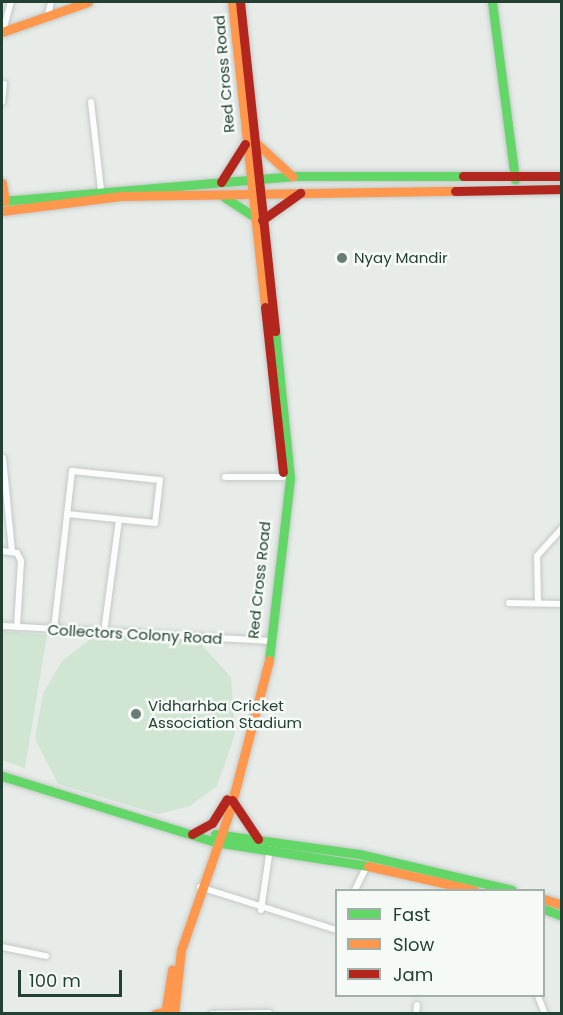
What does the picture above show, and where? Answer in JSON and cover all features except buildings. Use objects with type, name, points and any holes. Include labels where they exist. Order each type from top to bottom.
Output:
[{"type":"street","points":[[2,32],[11,2]]},
{"type":"street","points":[[48,15],[51,2]]},
{"type":"street","points":[[2,32],[88,2]]},
{"type":"street","name":"Red Cross Road","points":[[232,2],[250,142],[259,179],[254,194]]},
{"type":"street","name":"Red Cross Road","points":[[171,1012],[174,955],[201,888],[230,799],[269,641],[283,477],[258,221],[254,194],[247,180],[250,142],[240,2]]},
{"type":"street","points":[[492,2],[516,188]]},
{"type":"street","points":[[2,102],[4,84]]},
{"type":"street","points":[[91,102],[101,190]]},
{"type":"street","name":"Red Cross Road","points":[[250,142],[292,176]]},
{"type":"street","name":"Red Cross Road","points":[[221,182],[250,142]]},
{"type":"street","points":[[2,183],[3,201],[101,190],[292,176],[561,177]]},
{"type":"street","points":[[2,211],[122,196],[254,194],[308,190],[561,189]]},
{"type":"street","points":[[213,194],[237,201],[258,221],[281,202],[308,190]]},
{"type":"street","points":[[197,835],[212,823],[230,799],[271,654],[290,478],[271,341]]},
{"type":"street","points":[[3,459],[12,551],[21,561],[17,627]]},
{"type":"street","points":[[54,629],[67,514],[72,471],[160,480],[155,523],[67,514]]},
{"type":"street","points":[[225,477],[283,477]]},
{"type":"street","points":[[104,632],[119,520]]},
{"type":"street","points":[[538,603],[537,556],[561,528]]},
{"type":"street","points":[[2,551],[12,551]]},
{"type":"street","points":[[509,603],[561,604]]},
{"type":"street","name":"Collectors Colony Road","points":[[2,626],[269,641]]},
{"type":"street","points":[[2,776],[197,835],[367,865],[450,888]]},
{"type":"street","points":[[230,799],[258,839]]},
{"type":"street","points":[[218,838],[258,839],[359,854],[504,889]]},
{"type":"street","points":[[261,910],[270,848]]},
{"type":"street","points":[[357,889],[367,865]]},
{"type":"street","points":[[201,888],[261,910],[335,930]]},
{"type":"street","points":[[545,900],[561,904]]},
{"type":"street","points":[[545,910],[561,916]]},
{"type":"street","points":[[2,947],[46,956]]},
{"type":"street","points":[[538,997],[545,1014]]},
{"type":"street","points":[[416,1014],[417,1005]]},
{"type":"street","points":[[155,1014],[171,1012]]},
{"type":"street","points":[[212,1014],[269,1012]]},
{"type":"green space","points":[[2,631],[47,635],[25,768],[2,760]]},
{"type":"green space","name":"Vidharhba Cricket Association Stadium","points":[[93,637],[198,641],[231,677],[235,734],[217,786],[190,806],[158,814],[58,784],[35,739],[43,693],[62,661]]},
{"type":"traffic: fast","points":[[492,2],[515,180]]},
{"type":"traffic: fast","points":[[2,201],[292,176],[463,176]]},
{"type":"traffic: fast","points":[[224,197],[252,215]]},
{"type":"traffic: fast","points":[[269,660],[290,478],[275,331]]},
{"type":"traffic: fast","points":[[2,776],[215,842],[368,866]]},
{"type":"traffic: fast","points":[[215,834],[359,854],[508,889]]},
{"type":"traffic: fast","points":[[545,909],[562,916]]},
{"type":"traffic: slow","points":[[2,32],[88,2]]},
{"type":"traffic: slow","points":[[232,2],[265,307]]},
{"type":"traffic: slow","points":[[254,141],[292,176]]},
{"type":"traffic: slow","points":[[2,183],[5,201]]},
{"type":"traffic: slow","points":[[2,211],[121,196],[455,191]]},
{"type":"traffic: slow","points":[[174,1014],[181,950],[230,810],[269,660]]},
{"type":"traffic: slow","points":[[368,866],[470,889]]},
{"type":"traffic: slow","points":[[545,899],[562,905]]},
{"type":"traffic: slow","points":[[166,1008],[172,969]]},
{"type":"traffic: slow","points":[[155,1014],[170,1010]]},
{"type":"traffic: jam","points":[[240,2],[275,331]]},
{"type":"traffic: jam","points":[[221,182],[245,144]]},
{"type":"traffic: jam","points":[[463,176],[562,176]]},
{"type":"traffic: jam","points":[[455,191],[562,189]]},
{"type":"traffic: jam","points":[[262,220],[300,193]]},
{"type":"traffic: jam","points":[[265,307],[283,472]]},
{"type":"traffic: jam","points":[[192,834],[212,823],[227,799]]},
{"type":"traffic: jam","points":[[232,800],[258,839]]},
{"type":"place","name":"Nyay Mandir","points":[[342,258]]},
{"type":"place","name":"Vidharhba Cricket Association Stadium","points":[[136,714]]}]
